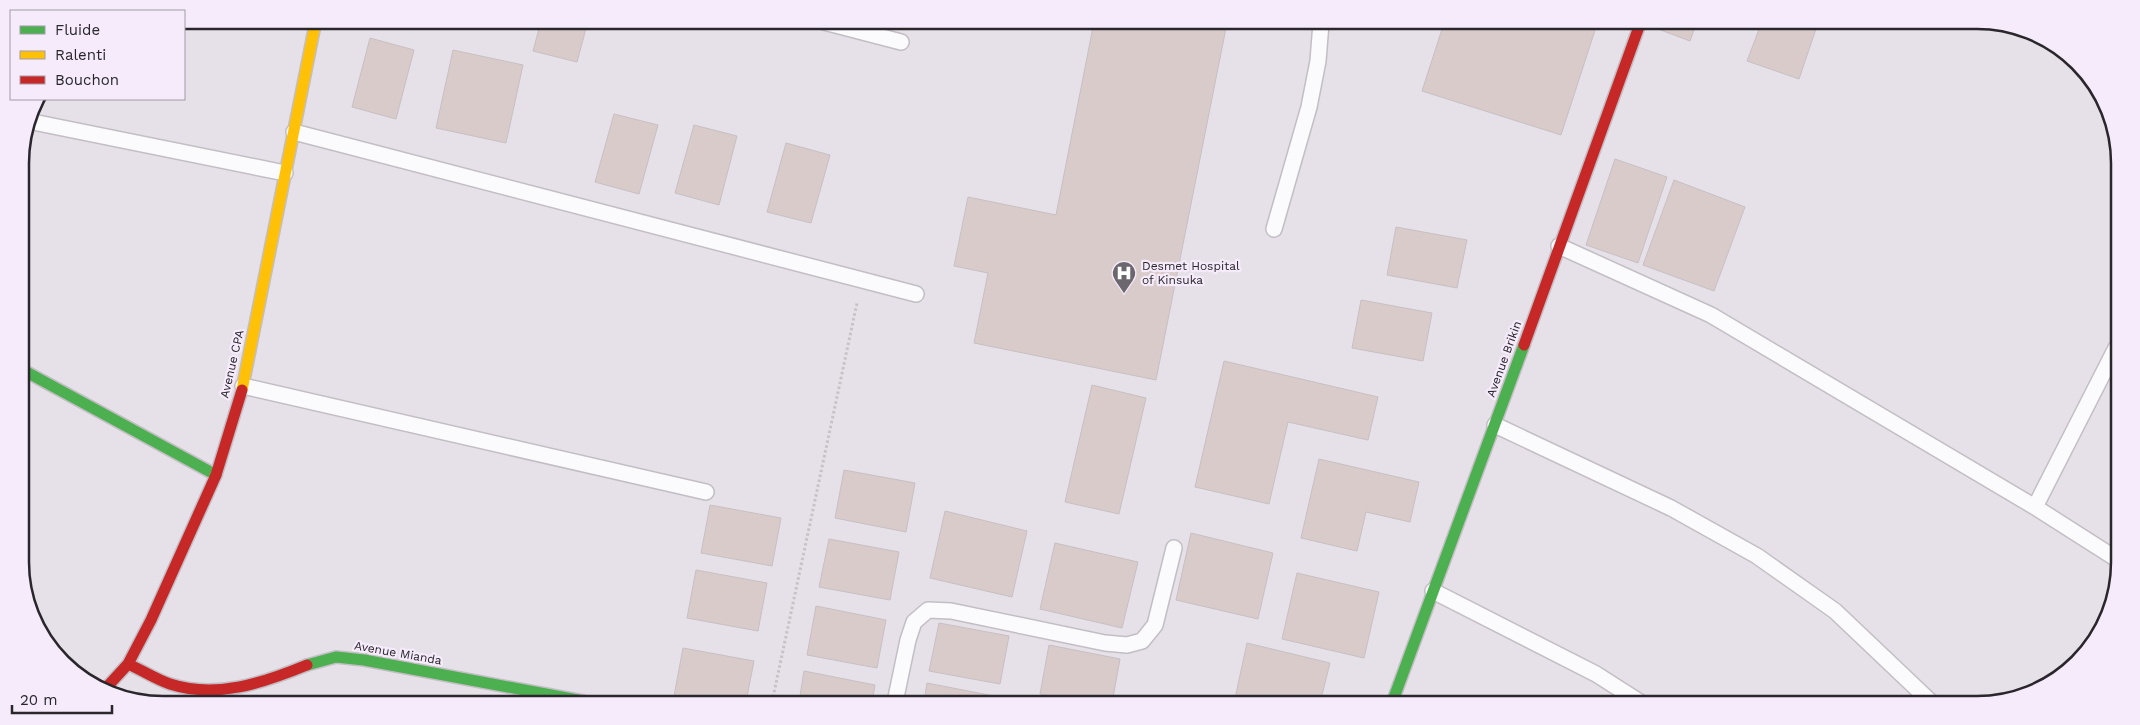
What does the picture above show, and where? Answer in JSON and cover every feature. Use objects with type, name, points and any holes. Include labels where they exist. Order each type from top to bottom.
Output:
[{"type":"street","name":"Avenue CPA","points":[[109,685],[128,664],[151,620],[216,475],[243,386],[314,29]]},
{"type":"street","name":"Avenue Brikin","points":[[1395,696],[1638,29]]},
{"type":"street","points":[[29,373],[216,475]]},
{"type":"street","name":"Avenue Mianda","points":[[128,664],[170,684],[214,691],[246,687],[316,662],[336,657],[364,660],[556,696]]},
{"type":"lane","points":[[851,29],[901,42]]},
{"type":"lane","points":[[1274,229],[1309,107],[1318,61],[1321,29]]},
{"type":"lane","points":[[35,122],[285,173]]},
{"type":"lane","points":[[294,132],[916,294]]},
{"type":"lane","points":[[1559,246],[1711,315],[2035,507],[2111,555]]},
{"type":"lane","points":[[2035,507],[2111,358]]},
{"type":"lane","points":[[243,386],[706,492]]},
{"type":"lane","points":[[1495,425],[1671,508],[1757,556],[1835,611],[1925,696]]},
{"type":"lane","points":[[897,696],[908,640],[914,622],[928,610],[951,611],[1105,643],[1127,645],[1142,641],[1154,625],[1174,548]]},
{"type":"lane","points":[[1433,591],[1596,674],[1630,696]]},
{"type":"path","points":[[773,696],[862,280]]},
{"type":"building","points":[[539,29],[586,29],[577,62],[533,51]]},
{"type":"building","points":[[1093,29],[1226,29],[1156,380],[974,343],[988,273],[954,266],[968,197],[1056,215]]},
{"type":"building","points":[[1442,29],[1595,29],[1561,135],[1422,91]]},
{"type":"building","points":[[1658,29],[1694,29],[1690,41]]},
{"type":"building","points":[[1759,29],[1816,29],[1799,79],[1747,61]]},
{"type":"building","points":[[370,38],[414,50],[396,119],[352,107]]},
{"type":"building","points":[[453,50],[523,65],[506,143],[436,128]]},
{"type":"building","points":[[614,114],[658,125],[639,194],[595,182]]},
{"type":"building","points":[[694,125],[737,136],[719,205],[675,193]]},
{"type":"building","points":[[786,143],[830,155],[811,223],[767,212]]},
{"type":"building","points":[[1615,159],[1667,177],[1638,263],[1586,245]]},
{"type":"building","points":[[1674,180],[1745,207],[1714,291],[1643,265]]},
{"type":"building","points":[[1396,227],[1467,240],[1457,288],[1387,275]]},
{"type":"building","points":[[1361,300],[1432,313],[1423,361],[1352,348]]},
{"type":"building","points":[[1224,361],[1378,397],[1368,440],[1288,422],[1269,504],[1195,487]]},
{"type":"building","points":[[1092,385],[1146,398],[1119,514],[1065,502]]},
{"type":"building","points":[[1319,459],[1419,482],[1410,522],[1366,512],[1357,551],[1301,538]]},
{"type":"building","points":[[844,470],[915,483],[906,532],[835,518]]},
{"type":"building","points":[[710,505],[781,518],[772,566],[701,553]]},
{"type":"building","points":[[945,511],[1027,531],[1012,597],[930,578]]},
{"type":"building","points":[[1191,533],[1273,553],[1258,619],[1176,600]]},
{"type":"building","points":[[829,539],[899,552],[890,600],[819,587]]},
{"type":"building","points":[[1055,543],[1138,562],[1122,628],[1040,609]]},
{"type":"building","points":[[696,570],[767,583],[758,631],[687,618]]},
{"type":"building","points":[[1297,573],[1379,592],[1364,658],[1282,639]]},
{"type":"building","points":[[816,606],[886,620],[877,668],[807,655]]},
{"type":"building","points":[[939,623],[1009,636],[1000,684],[929,671]]},
{"type":"building","points":[[1247,643],[1330,663],[1322,696],[1236,696]]},
{"type":"building","points":[[1049,645],[1120,659],[1113,696],[1051,696],[1040,694]]},
{"type":"building","points":[[683,648],[754,661],[747,696],[674,696]]},
{"type":"building","points":[[804,671],[875,685],[873,696],[800,696]]},
{"type":"building","points":[[927,683],[994,696],[925,696]]},
{"type":"traffic: fast","points":[[1395,696],[1524,345]]},
{"type":"traffic: fast","points":[[29,373],[216,475]]},
{"type":"traffic: fast","points":[[307,665],[336,657],[364,660],[556,696]]},
{"type":"traffic: slow","points":[[242,390],[314,29]]},
{"type":"traffic: jam","points":[[1524,345],[1638,29]]},
{"type":"traffic: jam","points":[[109,685],[128,664],[151,620],[216,475],[242,390]]},
{"type":"traffic: jam","points":[[128,664],[170,684],[205,690],[240,687],[257,683],[307,665]]},
{"type":"place","name":"Desmet Hospital of Kinsuka","points":[[1124,294]]}]
